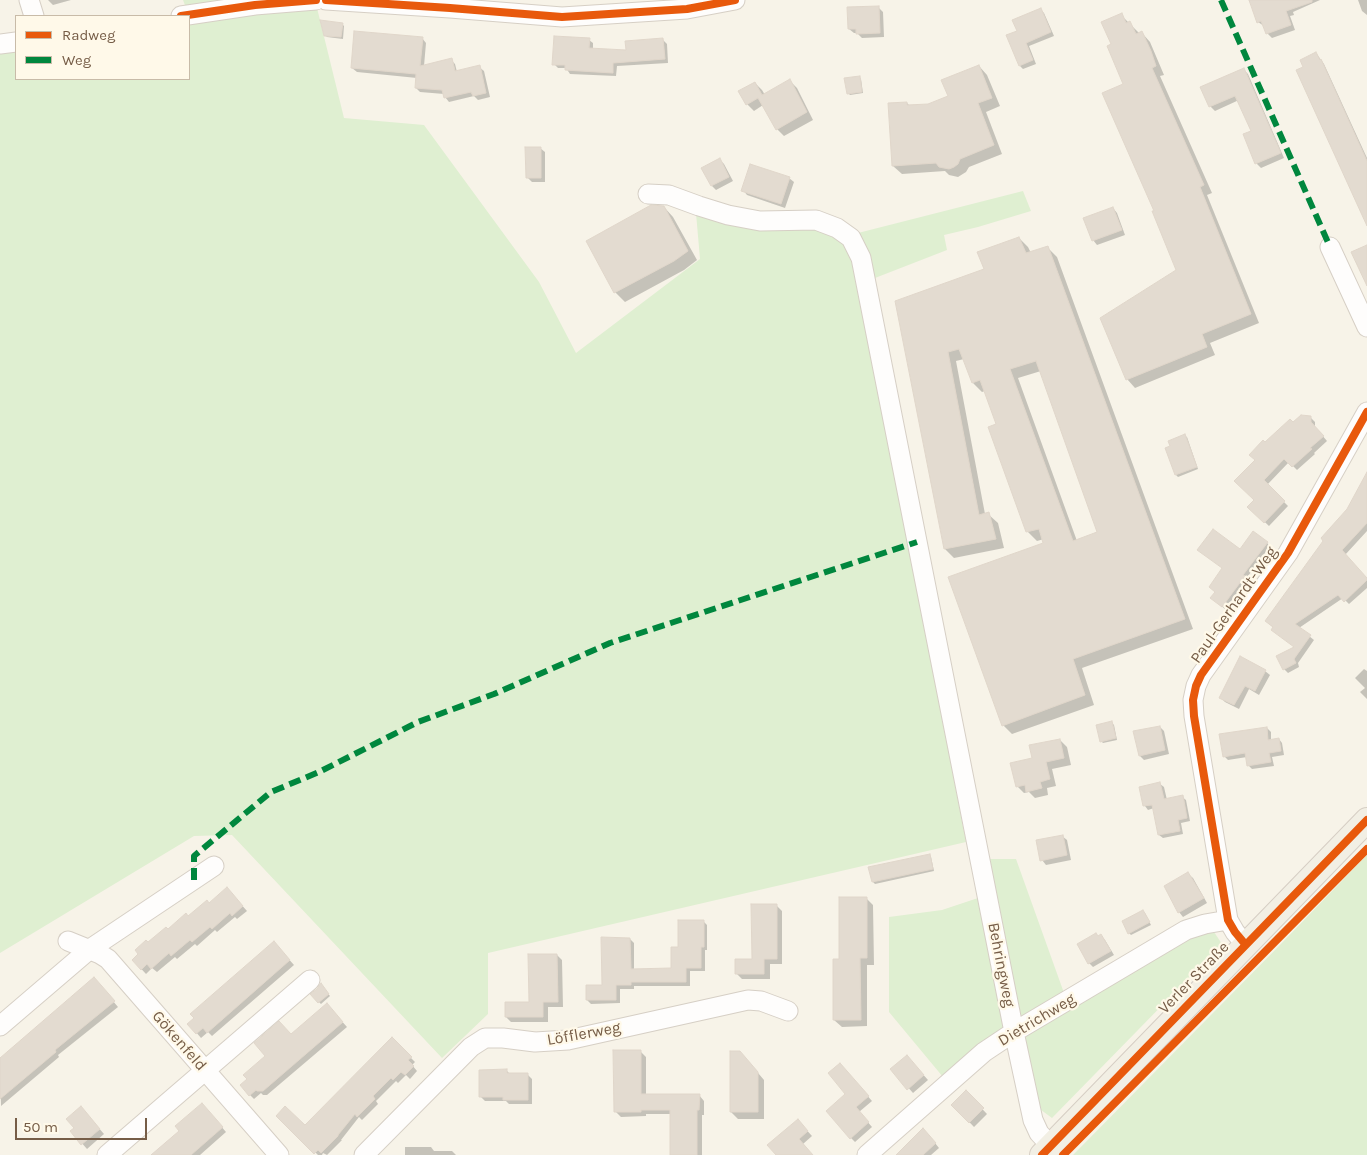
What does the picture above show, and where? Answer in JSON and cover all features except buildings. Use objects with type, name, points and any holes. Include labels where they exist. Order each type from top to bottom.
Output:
[{"type":"main road","name":"Verler Straße","points":[[1046,1150],[1367,820]]},
{"type":"street","points":[[29,0],[34,15]]},
{"type":"street","points":[[187,15],[255,4],[316,0]]},
{"type":"street","points":[[326,0],[562,17],[687,9],[697,3],[735,0]]},
{"type":"street","points":[[0,44],[15,42]]},
{"type":"street","name":"Behringweg","points":[[648,194],[669,195],[728,215],[760,221],[816,220],[837,228],[851,238],[861,258],[1014,1032],[1033,1120],[1046,1150]]},
{"type":"street","points":[[1330,247],[1367,327]]},
{"type":"street","name":"Paul-Gerhardt-Weg","points":[[1245,944],[1228,920],[1194,716],[1193,700],[1196,686],[1206,668],[1288,553],[1367,412]]},
{"type":"street","points":[[0,1026],[90,949],[214,866]]},
{"type":"street","name":"Dietrichweg","points":[[867,1155],[984,1052],[1014,1032],[1186,930],[1228,920]]},
{"type":"street","name":"Gökenfeld","points":[[68,941],[90,949],[108,959],[279,1155]]},
{"type":"street","points":[[107,1155],[310,980]]},
{"type":"street","name":"Löfflerweg","points":[[364,1155],[471,1047],[485,1038],[535,1042],[568,1040],[748,1000],[761,1001],[788,1011]]},
{"type":"green space","points":[[183,0],[239,0],[186,8]]},
{"type":"green space","points":[[317,8],[344,118],[424,125],[539,282],[576,353],[700,259],[696,213],[816,226],[835,232],[854,258],[966,842],[488,953],[488,1014],[442,1058],[232,835],[194,836],[0,953],[0,50],[15,48],[15,80],[190,80],[190,22],[256,12]]},
{"type":"green space","points":[[1023,191],[1031,211],[944,235],[947,250],[875,278],[858,233]]},
{"type":"green space","points":[[1367,855],[1367,1155],[1073,1155],[1278,947]]},
{"type":"green space","points":[[990,859],[1016,859],[1064,993],[1189,935],[1214,932],[1222,944],[1052,1118],[1037,1107],[1021,1033]]},
{"type":"green space","points":[[978,898],[1004,1032],[943,1077],[889,1012],[889,917],[942,910]]},
{"type":"marked path","points":[[1221,0],[1330,247]]},
{"type":"marked path","points":[[194,880],[194,856],[271,792],[319,772],[418,722],[494,694],[610,643],[917,542]]},
{"type":"cycle path","points":[[188,15],[255,5],[316,0]]},
{"type":"cycle path","points":[[326,0],[562,17],[687,9],[735,0]]},
{"type":"cycle path","points":[[1245,944],[1228,920],[1194,716],[1193,700],[1196,686],[1201,675],[1288,553],[1367,412]]},
{"type":"cycle path","points":[[1042,1155],[1367,820]]},
{"type":"cycle path","points":[[1063,1155],[1367,849]]}]
